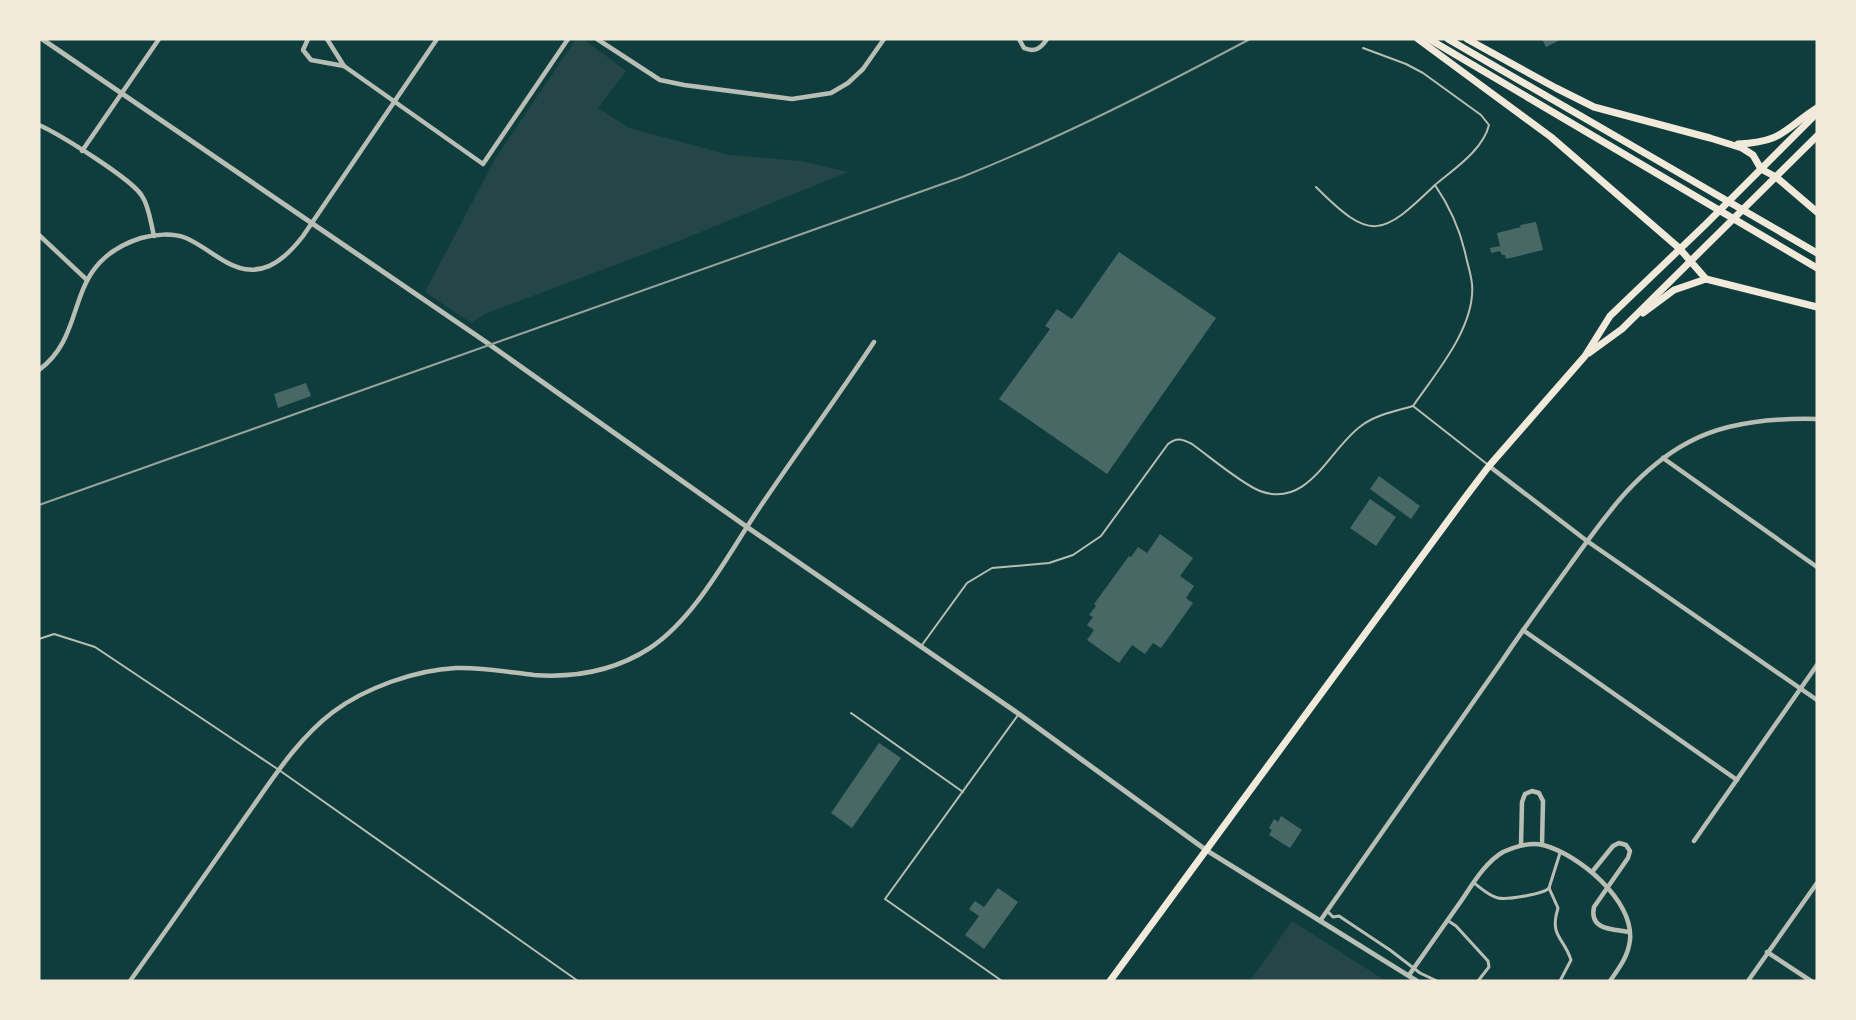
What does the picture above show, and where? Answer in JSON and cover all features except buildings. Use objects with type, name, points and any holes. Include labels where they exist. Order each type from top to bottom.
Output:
[{"type":"main road","points":[[1418,39],[1539,127],[1679,248],[1706,279]]},
{"type":"main road","points":[[1429,39],[1817,268]]},
{"type":"main road","points":[[1448,39],[1817,253]]},
{"type":"main road","points":[[1467,39],[1594,107],[1735,145],[1753,155],[1761,169],[1776,177],[1817,212]]},
{"type":"main road","points":[[1735,145],[1774,139],[1817,108]]},
{"type":"main road","points":[[1110,981],[1489,466],[1585,356],[1610,316],[1706,224],[1817,112]]},
{"type":"main road","points":[[1622,329],[1817,136]]},
{"type":"main road","points":[[1585,356],[1674,290],[1706,279],[1817,307]]},
{"type":"street","points":[[42,39],[479,337],[747,527],[1019,714],[1206,850],[1417,981]]},
{"type":"street","points":[[82,151],[159,39]]},
{"type":"street","points":[[308,39],[303,50],[310,60],[344,66]]},
{"type":"street","points":[[327,39],[344,66],[483,164],[568,39]]},
{"type":"street","points":[[39,370],[47,365],[59,348],[95,266],[104,257],[124,245],[153,236],[185,238],[232,266],[252,269],[273,265],[286,257],[303,236],[437,39]]},
{"type":"street","points":[[597,39],[660,80],[792,99],[831,93],[848,83],[863,69],[884,39]]},
{"type":"street","points":[[1019,39],[1024,48],[1031,51],[1040,47],[1047,39]]},
{"type":"street","points":[[39,125],[56,133],[128,182],[142,196],[153,236]]},
{"type":"street","points":[[39,235],[87,280]]},
{"type":"street","points":[[130,981],[279,770],[305,739],[332,713],[370,690],[436,670],[456,668],[538,675],[580,674],[607,669],[653,646],[673,629],[706,588],[874,342]]},
{"type":"street","points":[[1320,921],[1605,514],[1624,493],[1663,458],[1689,441],[1717,430],[1739,425],[1817,419]]},
{"type":"street","points":[[1663,458],[1817,567]]},
{"type":"street","points":[[1489,466],[1587,541],[1817,700]]},
{"type":"street","points":[[1523,630],[1737,780]]},
{"type":"street","points":[[1694,841],[1817,665]]},
{"type":"street","points":[[1521,845],[1522,802],[1525,794],[1532,791],[1539,793],[1543,801],[1542,844]]},
{"type":"street","points":[[1592,872],[1613,846],[1619,843],[1626,845],[1630,851],[1628,858],[1594,907],[1592,915],[1595,923],[1629,932]]},
{"type":"street","points":[[1409,975],[1482,871],[1501,853],[1521,845],[1542,844],[1592,872],[1622,905],[1630,939],[1625,959],[1610,981]]},
{"type":"street","points":[[1474,883],[1499,898],[1546,892],[1560,853]]},
{"type":"street","points":[[1748,981],[1817,883]]},
{"type":"street","points":[[1549,888],[1558,908],[1554,920],[1555,928],[1571,960],[1560,981]]},
{"type":"street","points":[[1327,911],[1333,917],[1339,916],[1414,968],[1437,981]]},
{"type":"street","points":[[1448,920],[1488,960],[1489,967],[1478,981]]},
{"type":"street","points":[[1767,952],[1811,981]]},
{"type":"lane","points":[[1316,187],[1339,210],[1358,223],[1380,226],[1400,218],[1486,136],[1489,125],[1481,115],[1423,73],[1363,48]]},
{"type":"lane","points":[[921,646],[967,583],[992,568],[1049,563],[1073,555],[1101,536],[1174,439],[1192,444],[1252,487],[1271,494],[1292,493],[1311,482],[1335,450],[1362,425],[1390,412],[1413,406],[1455,343],[1464,326],[1471,301],[1472,285],[1462,242],[1452,212],[1435,185]]},
{"type":"lane","points":[[1413,406],[1489,466]]},
{"type":"lane","points":[[39,639],[54,634],[95,647],[279,770],[578,981]]},
{"type":"lane","points":[[851,713],[963,792]]},
{"type":"lane","points":[[1002,981],[885,899],[1019,714]]},
{"type":"shaded area","points":[[576,39],[583,39],[626,71],[598,108],[629,128],[730,155],[802,161],[848,172],[676,242],[485,314],[471,323],[425,292],[495,159]]},
{"type":"shaded area","points":[[1292,921],[1386,981],[1250,981]]},
{"type":"railway","points":[[39,505],[962,177],[1108,112],[1250,39]]}]
